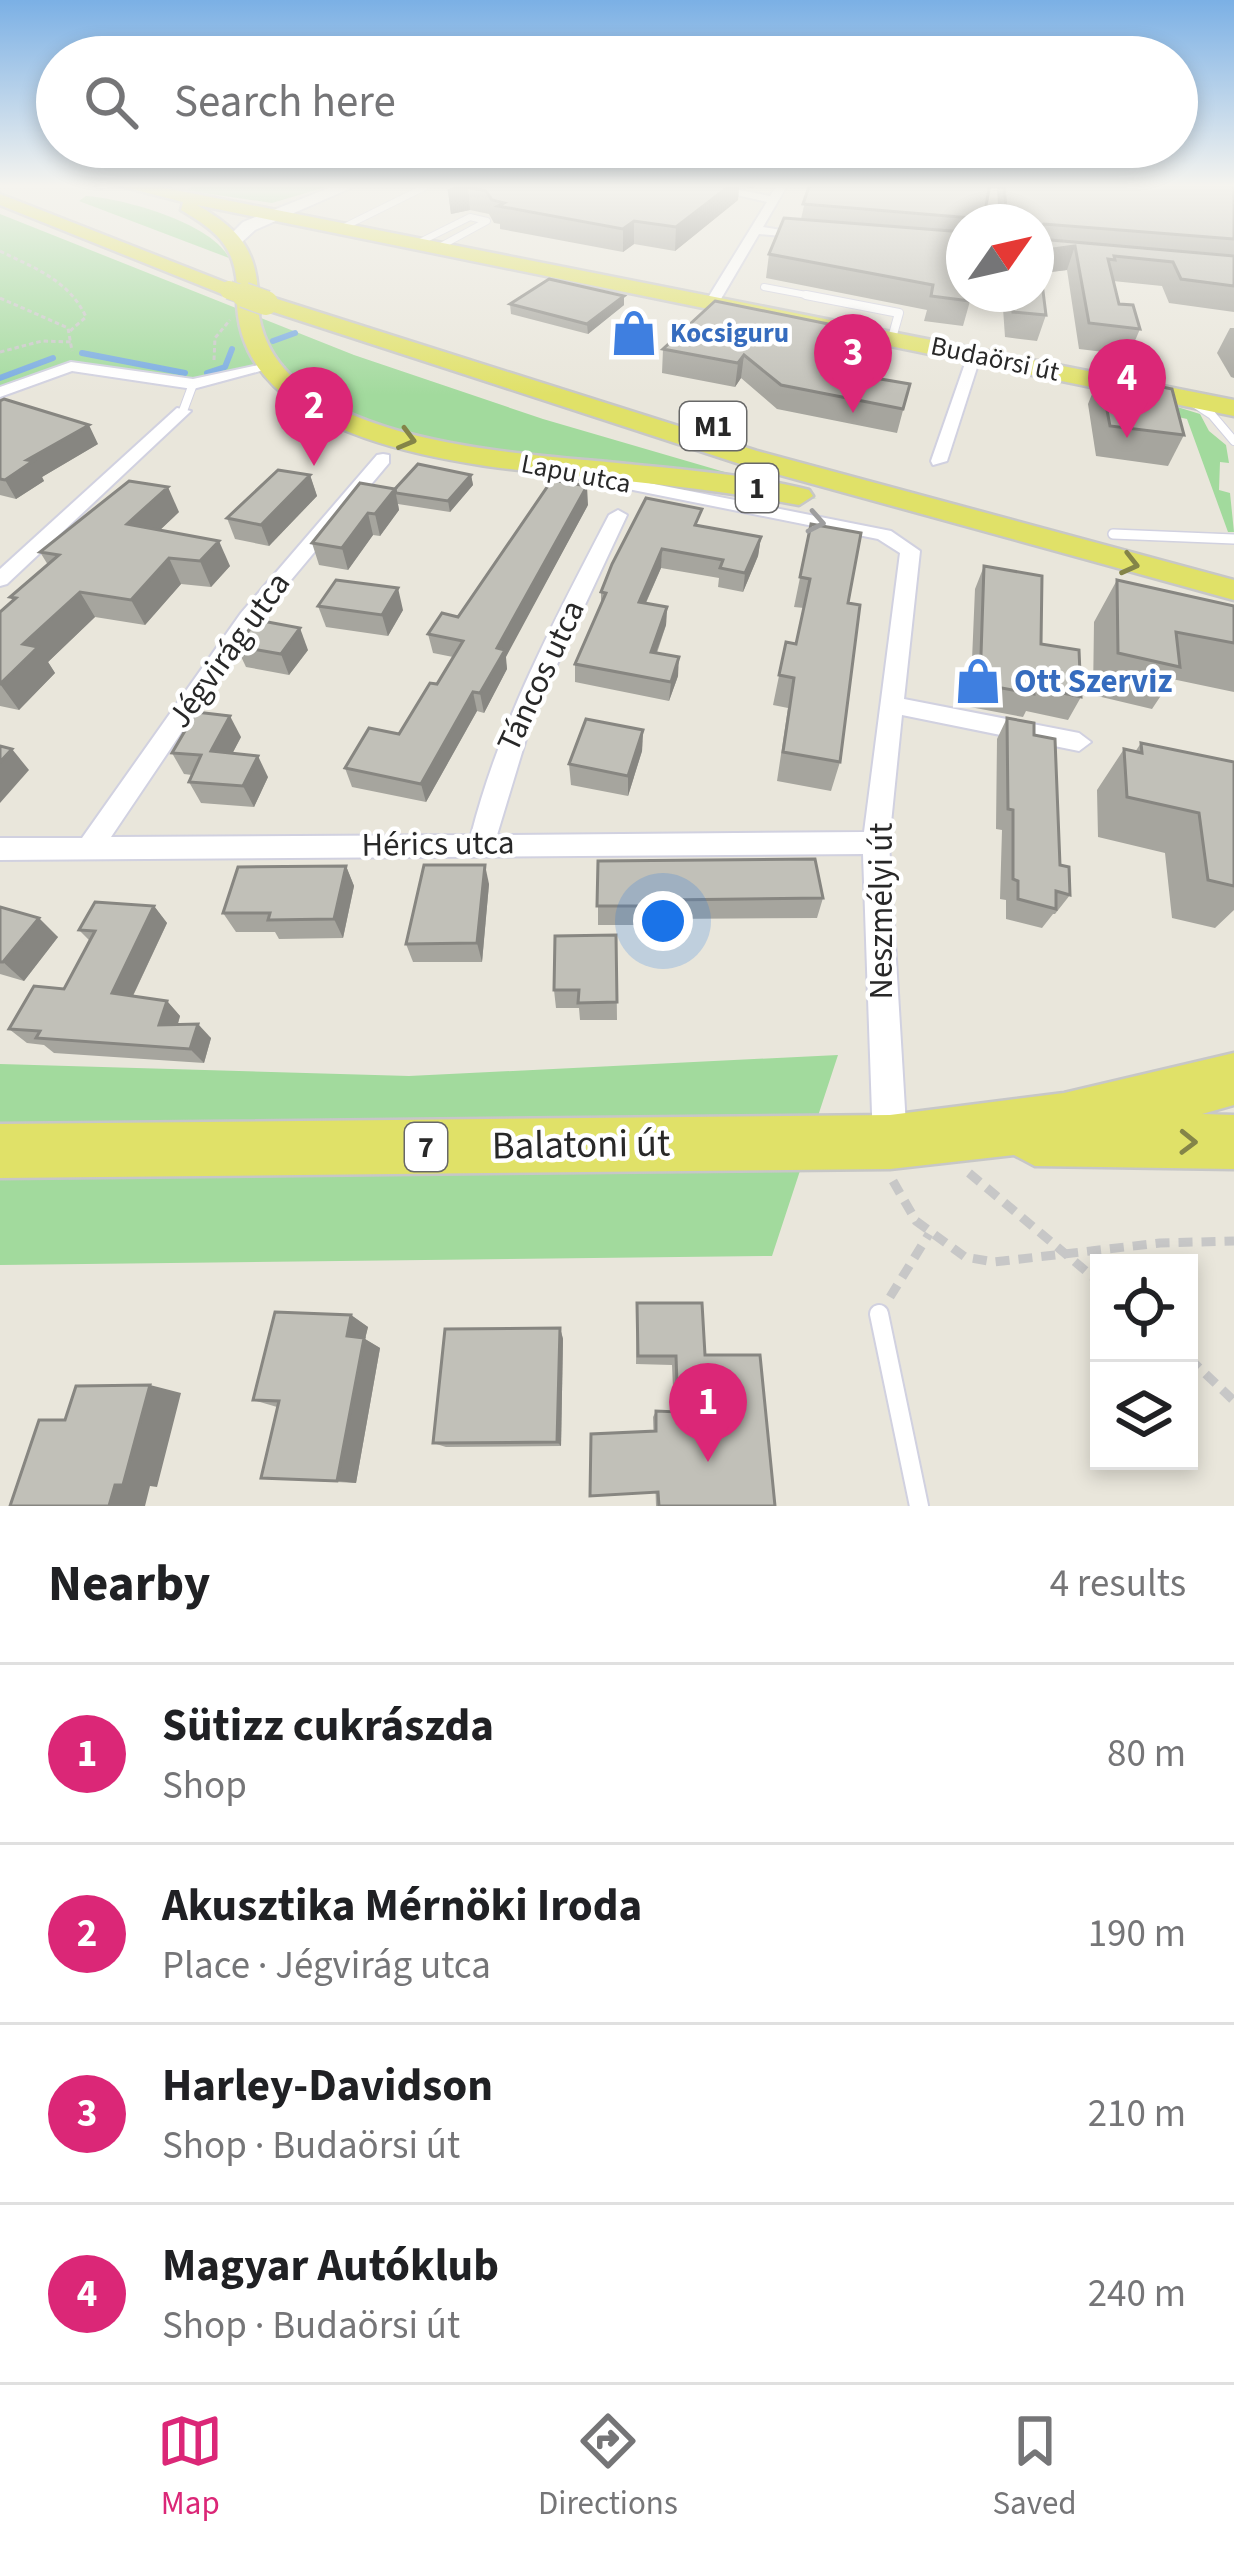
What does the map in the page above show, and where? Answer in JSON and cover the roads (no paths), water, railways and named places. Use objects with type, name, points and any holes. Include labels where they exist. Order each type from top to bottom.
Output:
[{"type":"main road","name":"M1","points":[[157,254],[265,292],[927,486],[1234,562]]},
{"type":"main road","name":"M1","points":[[171,254],[230,280]]},
{"type":"main road","points":[[244,254],[253,340],[268,367]]},
{"type":"main road","name":"Budaörsi út","points":[[481,254],[1234,408]]},
{"type":"main road","name":"M1","points":[[265,292],[473,374],[976,525],[1234,590]]},
{"type":"main road","name":"Lapu utca","points":[[268,367],[321,407],[364,426],[407,440],[537,465]]},
{"type":"main road","name":"1","points":[[537,465],[750,487],[976,525]]},
{"type":"main road","name":"7","points":[[957,1155],[1234,1079]]},
{"type":"main road","name":"Balatoni út","points":[[0,1151],[890,1142],[957,1155]]},
{"type":"main road","name":"7","points":[[957,1155],[1234,1142]]},
{"type":"street","points":[[712,301],[740,254]]},
{"type":"street","points":[[939,461],[974,355]]},
{"type":"street","points":[[0,392],[78,366],[193,384],[268,367]]},
{"type":"street","points":[[0,580],[183,411]]},
{"type":"street","name":"Jégvirág utca","points":[[88,850],[248,618],[383,459]]},
{"type":"street","name":"Lapu utca","points":[[537,465],[901,543]]},
{"type":"street","name":"Táncos utca","points":[[482,843],[495,778],[545,660],[618,515]]},
{"type":"street","name":"Neszmélyi út","points":[[890,1142],[876,843],[912,557],[901,543]]},
{"type":"street","points":[[894,705],[1079,742]]},
{"type":"street","name":"Hérics utca","points":[[0,849],[876,843]]},
{"type":"lane","points":[[764,287],[898,314],[892,338]]},
{"type":"lane","points":[[183,411],[193,384]]},
{"type":"lane","points":[[1187,398],[1212,415],[1234,441]]},
{"type":"lane","points":[[1113,533],[1234,539]]},
{"type":"lane","points":[[879,1314],[919,1506]]},
{"type":"waterway","points":[[273,341],[295,333]]},
{"type":"waterway","points":[[207,373],[225,367],[232,349]]},
{"type":"waterway","points":[[82,353],[185,373]]},
{"type":"waterway","points":[[0,378],[53,358]]},
{"type":"place","name":"Kocsiguru","points":[[634,333]]},
{"type":"place","name":"Harley-Davidson","points":[[853,413]]},
{"type":"place","name":"Magyar Autóklub","points":[[1127,438]]},
{"type":"place","name":"Akusztika Mérnöki Iroda","points":[[314,466]]},
{"type":"place","name":"Ott Szerviz","points":[[978,681]]},
{"type":"place","name":"Sütizz cukrászda","points":[[708,1462]]}]
